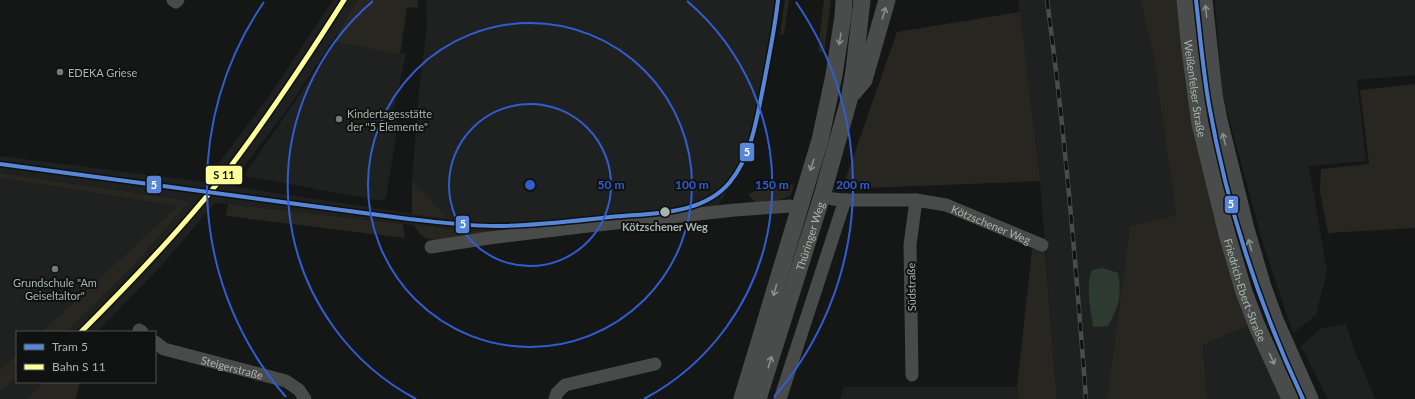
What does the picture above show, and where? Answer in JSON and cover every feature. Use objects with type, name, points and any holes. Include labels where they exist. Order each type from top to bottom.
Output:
[{"type":"main road","name":"Thüringer Weg","points":[[742,399],[820,140],[834,75],[844,0]]},
{"type":"main road","name":"Thüringer Weg","points":[[758,399],[822,196],[848,100],[854,71],[862,0]]},
{"type":"main road","points":[[848,100],[864,80],[887,0]]},
{"type":"main road","name":"Weißenfelser Straße","points":[[1185,0],[1196,99],[1212,176]]},
{"type":"main road","name":"Weißenfelser Straße","points":[[1204,0],[1214,94],[1233,177]]},
{"type":"main road","name":"Friedrich-Ebert-Straße","points":[[1212,176],[1228,240],[1244,292],[1257,326],[1290,399]]},
{"type":"main road","name":"Friedrich-Ebert-Straße","points":[[1233,177],[1263,287],[1275,320],[1310,399]]},
{"type":"street","points":[[173,0],[176,2],[178,0]]},
{"type":"street","name":"Kötzschener Weg","points":[[822,196],[845,200],[916,200],[946,205],[1042,245]]},
{"type":"street","name":"Thüringer Weg","points":[[780,399],[845,200]]},
{"type":"street","name":"Südstraße","points":[[912,376],[910,245],[916,200]]},
{"type":"street","points":[[430,247],[489,238],[735,210],[790,206],[799,208]]},
{"type":"street","name":"Steigerstraße","points":[[156,343],[164,349],[286,381],[299,390],[306,399]]},
{"type":"street","points":[[555,399],[557,393],[565,385],[655,364]]},
{"type":"shaded area","points":[[333,0],[357,0],[339,31],[286,111],[229,186],[448,219],[412,180],[419,92],[427,24],[426,0],[779,0],[775,34],[750,154],[741,172],[728,189],[717,208],[494,231],[458,230],[215,203],[161,266],[98,331],[68,331],[136,263],[190,201],[0,173],[0,156],[205,182],[269,96]]},
{"type":"shaded area","points":[[357,0],[418,0],[417,8],[407,7],[400,54],[335,42],[339,31]]},
{"type":"shaded area","points":[[785,0],[789,0],[784,33],[780,35]]},
{"type":"shaded area","points":[[824,0],[831,0],[824,53],[818,51]]},
{"type":"shaded area","points":[[1018,0],[1140,0],[1153,53],[1176,215],[1130,226],[1107,399],[1057,399],[1040,181]]},
{"type":"shaded area","points":[[1140,0],[1178,0],[1250,325],[1203,345],[1207,399],[1107,399],[1130,226],[1176,215],[1153,53]]},
{"type":"shaded area","points":[[1215,0],[1415,0],[1415,75],[1357,80],[1366,161],[1309,166],[1327,271],[1316,315],[1293,333],[1264,247],[1222,93]]},
{"type":"shaded area","points":[[1020,12],[1040,181],[842,189],[897,32]]},
{"type":"shaded area","name":"Kindertagesstätte der \"5 Elemente\"","points":[[335,42],[406,54],[393,113],[398,124],[386,198],[382,201],[244,176]]},
{"type":"shaded area","points":[[1415,84],[1415,228],[1328,233],[1320,191],[1321,169],[1369,164],[1360,90]]},
{"type":"shaded area","points":[[0,173],[190,201],[136,263],[68,331],[42,331],[178,206],[0,178]]},
{"type":"shaded area","name":"Grundschule \"Am Geiseltaltor\"","points":[[0,178],[178,206],[42,331],[16,331],[16,355],[0,370]]},
{"type":"shaded area","points":[[412,180],[449,219],[412,214]]},
{"type":"shaded area","points":[[794,184],[791,195],[774,201],[756,204],[748,194],[763,188]]},
{"type":"shaded area","points":[[228,204],[403,224],[405,238],[226,216]]},
{"type":"shaded area","points":[[414,225],[458,230],[494,231],[435,240],[422,236]]},
{"type":"shaded area","points":[[1032,249],[1045,251],[1057,399],[1019,399],[1017,387]]},
{"type":"shaded area","points":[[1103,268],[1118,273],[1120,288],[1119,301],[1108,326],[1093,327],[1089,298],[1090,276],[1092,270]]},
{"type":"shaded area","points":[[1346,324],[1353,346],[1375,399],[1328,399],[1301,346],[1320,329]]},
{"type":"shaded area","points":[[1250,325],[1281,399],[1207,399],[1203,345]]},
{"type":"shaded area","points":[[16,355],[16,378],[0,392],[0,370]]},
{"type":"shaded area","points":[[16,378],[16,383],[42,383],[25,399],[0,399],[0,392]]},
{"type":"shaded area","points":[[42,383],[80,383],[76,399],[25,399]]},
{"type":"shaded area","points":[[844,387],[1017,387],[1019,399],[840,399]]},
{"type":"railway","points":[[1047,0],[1070,200],[1086,399]]},
{"type":"tram line","name":"5","points":[[0,164],[463,225],[525,225],[675,211],[705,201],[718,193],[730,182],[744,160],[753,135],[759,109],[772,42],[778,0]]},
{"type":"tram line","name":"5","points":[[1196,0],[1209,105],[1225,181],[1246,255],[1259,292],[1272,328],[1303,399]]},
{"type":"transit line","points":[[82,331],[155,256],[224,175],[286,89],[344,0]]},
{"type":"place","name":"EDEKA Griese","points":[[60,72]]},
{"type":"place","name":"Kindertagesstätte der \"5 Elemente\"","points":[[339,119]]},
{"type":"place","name":"Kötzschener Weg","points":[[665,212]]},
{"type":"place","name":"Grundschule \"Am Geiseltaltor\"","points":[[55,269]]}]
